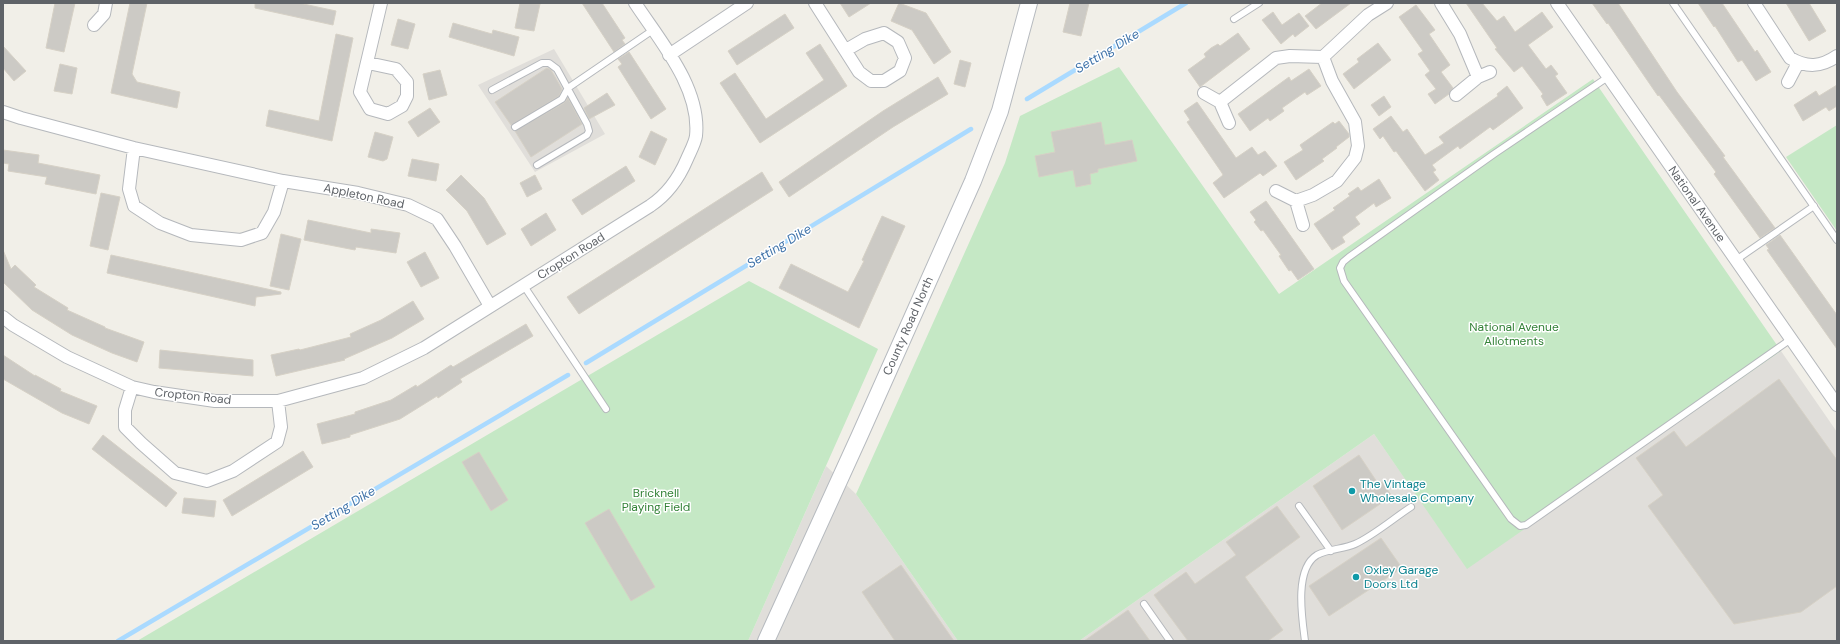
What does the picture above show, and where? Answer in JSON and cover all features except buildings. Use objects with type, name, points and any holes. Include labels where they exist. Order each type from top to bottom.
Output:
[{"type":"street","points":[[94,25],[104,14],[106,3]]},
{"type":"street","points":[[368,63],[396,69],[407,82],[407,96],[402,106],[388,114],[370,108],[360,92],[381,3]]},
{"type":"street","name":"Cropton Road","points":[[3,317],[13,325],[67,357],[132,387],[154,392],[215,401],[278,401],[363,378],[424,348],[658,201],[680,176],[696,138],[696,116],[688,88],[669,55],[635,3]]},
{"type":"street","points":[[669,55],[747,3]]},
{"type":"street","points":[[815,3],[859,72],[872,81],[884,81],[900,71],[905,58],[898,42],[884,33],[865,39],[846,50]]},
{"type":"street","name":"County Road North","points":[[766,641],[973,181],[1000,111],[1028,3]]},
{"type":"street","points":[[1220,102],[1276,58],[1290,56],[1323,57],[1368,15],[1387,3]]},
{"type":"street","points":[[1441,3],[1460,34],[1478,77]]},
{"type":"street","name":"National Avenue","points":[[1557,3],[1837,405]]},
{"type":"street","points":[[1754,3],[1790,58],[1798,63],[1813,66],[1827,62],[1837,56]]},
{"type":"street","points":[[1276,191],[1296,200],[1313,195],[1337,181],[1355,158],[1358,146],[1355,122],[1332,81],[1323,57]]},
{"type":"street","points":[[1788,82],[1798,63]]},
{"type":"street","points":[[1456,96],[1478,77],[1490,72]]},
{"type":"street","points":[[1204,93],[1220,102],[1229,124]]},
{"type":"street","name":"Appleton Road","points":[[3,112],[134,148],[283,181],[358,193],[408,205],[437,219],[455,246],[490,306]]},
{"type":"street","points":[[134,148],[129,189],[134,206],[160,223],[190,234],[241,240],[262,232],[274,212],[283,181]]},
{"type":"street","points":[[1296,200],[1303,224]]},
{"type":"street","points":[[132,387],[125,410],[125,426],[141,443],[175,473],[207,481],[233,471],[277,442],[281,427],[278,401]]},
{"type":"lane","points":[[1234,19],[1259,3]]},
{"type":"lane","points":[[1673,3],[1837,240]]},
{"type":"lane","points":[[515,127],[562,99],[568,88],[653,30]]},
{"type":"lane","points":[[492,90],[542,63],[549,64],[557,69],[587,124],[589,131],[537,165]]},
{"type":"lane","points":[[1608,76],[1494,154],[1349,257],[1343,262],[1340,268],[1344,281],[1511,519],[1515,524],[1520,526],[1526,524],[1791,339]]},
{"type":"lane","points":[[1736,260],[1814,206]]},
{"type":"lane","points":[[524,286],[606,409]]},
{"type":"lane","points":[[1299,506],[1331,551]]},
{"type":"lane","points":[[1304,640],[1301,609],[1304,569],[1308,562],[1318,554],[1355,544],[1411,507]]},
{"type":"lane","points":[[1144,604],[1170,641]]},
{"type":"shaded area","points":[[554,49],[605,134],[535,172],[478,85]]},
{"type":"shaded area","points":[[1781,351],[1837,432],[1837,641],[1079,641],[1374,434],[1467,568]]},
{"type":"shaded area","points":[[826,466],[856,494],[958,641],[748,641]]},
{"type":"green space","name":"National Avenue Allotments","points":[[1119,67],[1279,294],[1593,79],[1781,351],[1467,569],[1374,434],[1079,641],[958,641],[856,494],[1005,163],[1020,116]]},
{"type":"green space","points":[[1837,125],[1837,231],[1786,157]]},
{"type":"green space","name":"Bricknell Playing Field","points":[[749,281],[878,349],[748,641],[137,641]]},
{"type":"waterway","name":"Setting Dike","points":[[1027,99],[1186,3]]},
{"type":"waterway","name":"Setting Dike","points":[[586,363],[971,129]]},
{"type":"waterway","name":"Setting Dike","points":[[118,641],[568,375]]},
{"type":"place","name":"The Vintage Wholesale Company","points":[[1352,491]]},
{"type":"place","name":"Oxley Garage Doors Ltd","points":[[1356,577]]}]
